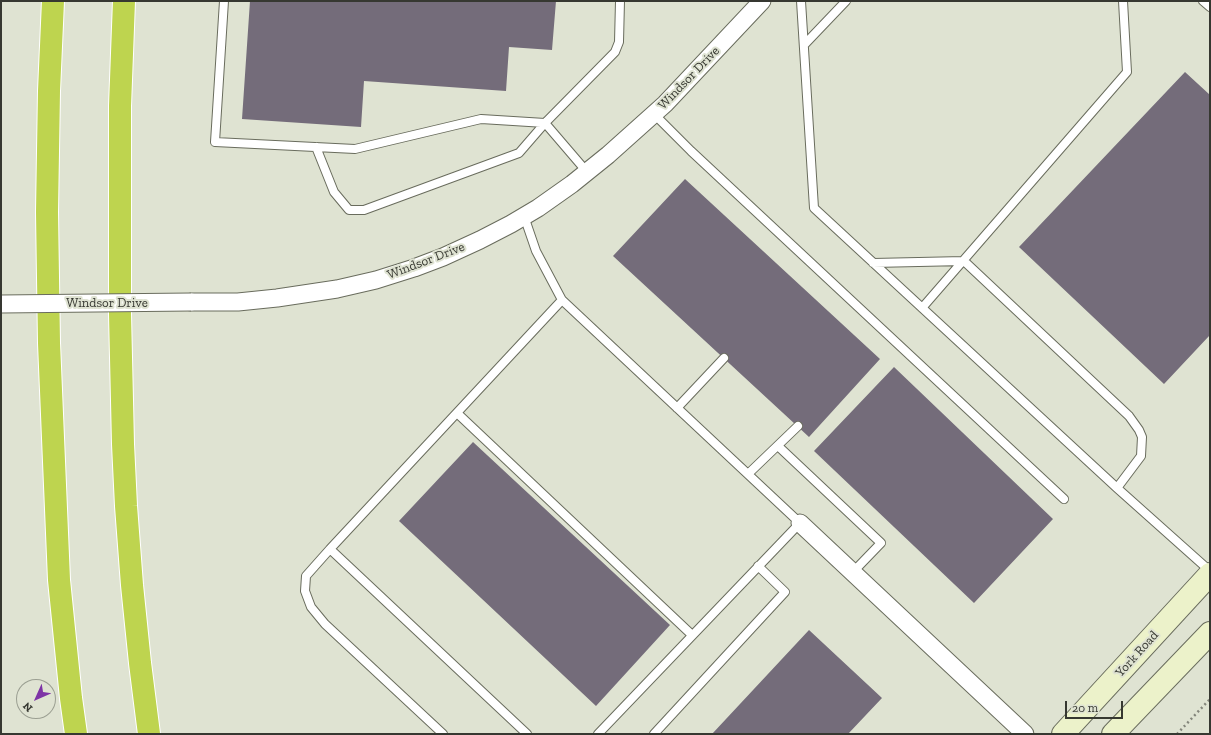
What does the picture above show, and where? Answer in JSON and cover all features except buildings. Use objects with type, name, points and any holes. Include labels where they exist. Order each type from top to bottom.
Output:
[{"type":"highway","points":[[53,1],[49,92],[47,212],[49,342],[59,580],[76,734]]},
{"type":"highway","points":[[124,1],[120,106],[120,314],[123,444],[132,585],[149,734]]},
{"type":"main road","name":"York Road","points":[[1063,734],[1210,572]]},
{"type":"main road","points":[[1113,734],[1210,633]]},
{"type":"street","name":"Windsor Drive","points":[[1,304],[238,302],[277,298],[336,289],[376,280],[443,257],[480,240],[544,204],[608,156],[665,104],[762,1]]},
{"type":"street","points":[[800,523],[1025,734]]},
{"type":"lane","points":[[224,1],[215,142],[355,149],[481,119],[545,123],[587,172]]},
{"type":"lane","points":[[316,146],[334,192],[349,210],[364,210],[518,152],[615,52],[619,42],[620,1]]},
{"type":"lane","points":[[801,1],[814,208],[1210,572]]},
{"type":"lane","points":[[804,45],[846,1]]},
{"type":"lane","points":[[922,308],[1127,72],[1123,1]]},
{"type":"lane","points":[[1203,1],[1210,7]]},
{"type":"lane","points":[[654,114],[703,162],[1064,499]]},
{"type":"lane","points":[[524,216],[536,251],[562,300],[800,523],[598,734]]},
{"type":"lane","points":[[873,263],[964,261],[1129,416],[1139,430],[1142,437],[1141,456],[1117,488]]},
{"type":"lane","points":[[443,734],[325,624],[311,607],[305,591],[306,576],[562,300]]},
{"type":"lane","points":[[677,408],[724,358]]},
{"type":"lane","points":[[458,412],[692,635]]},
{"type":"lane","points":[[748,474],[798,426]]},
{"type":"lane","points":[[778,446],[881,543],[853,572]]},
{"type":"lane","points":[[330,549],[527,734]]},
{"type":"lane","points":[[654,734],[785,592],[758,566]]},
{"type":"path","points":[[1178,734],[1210,699]]}]
